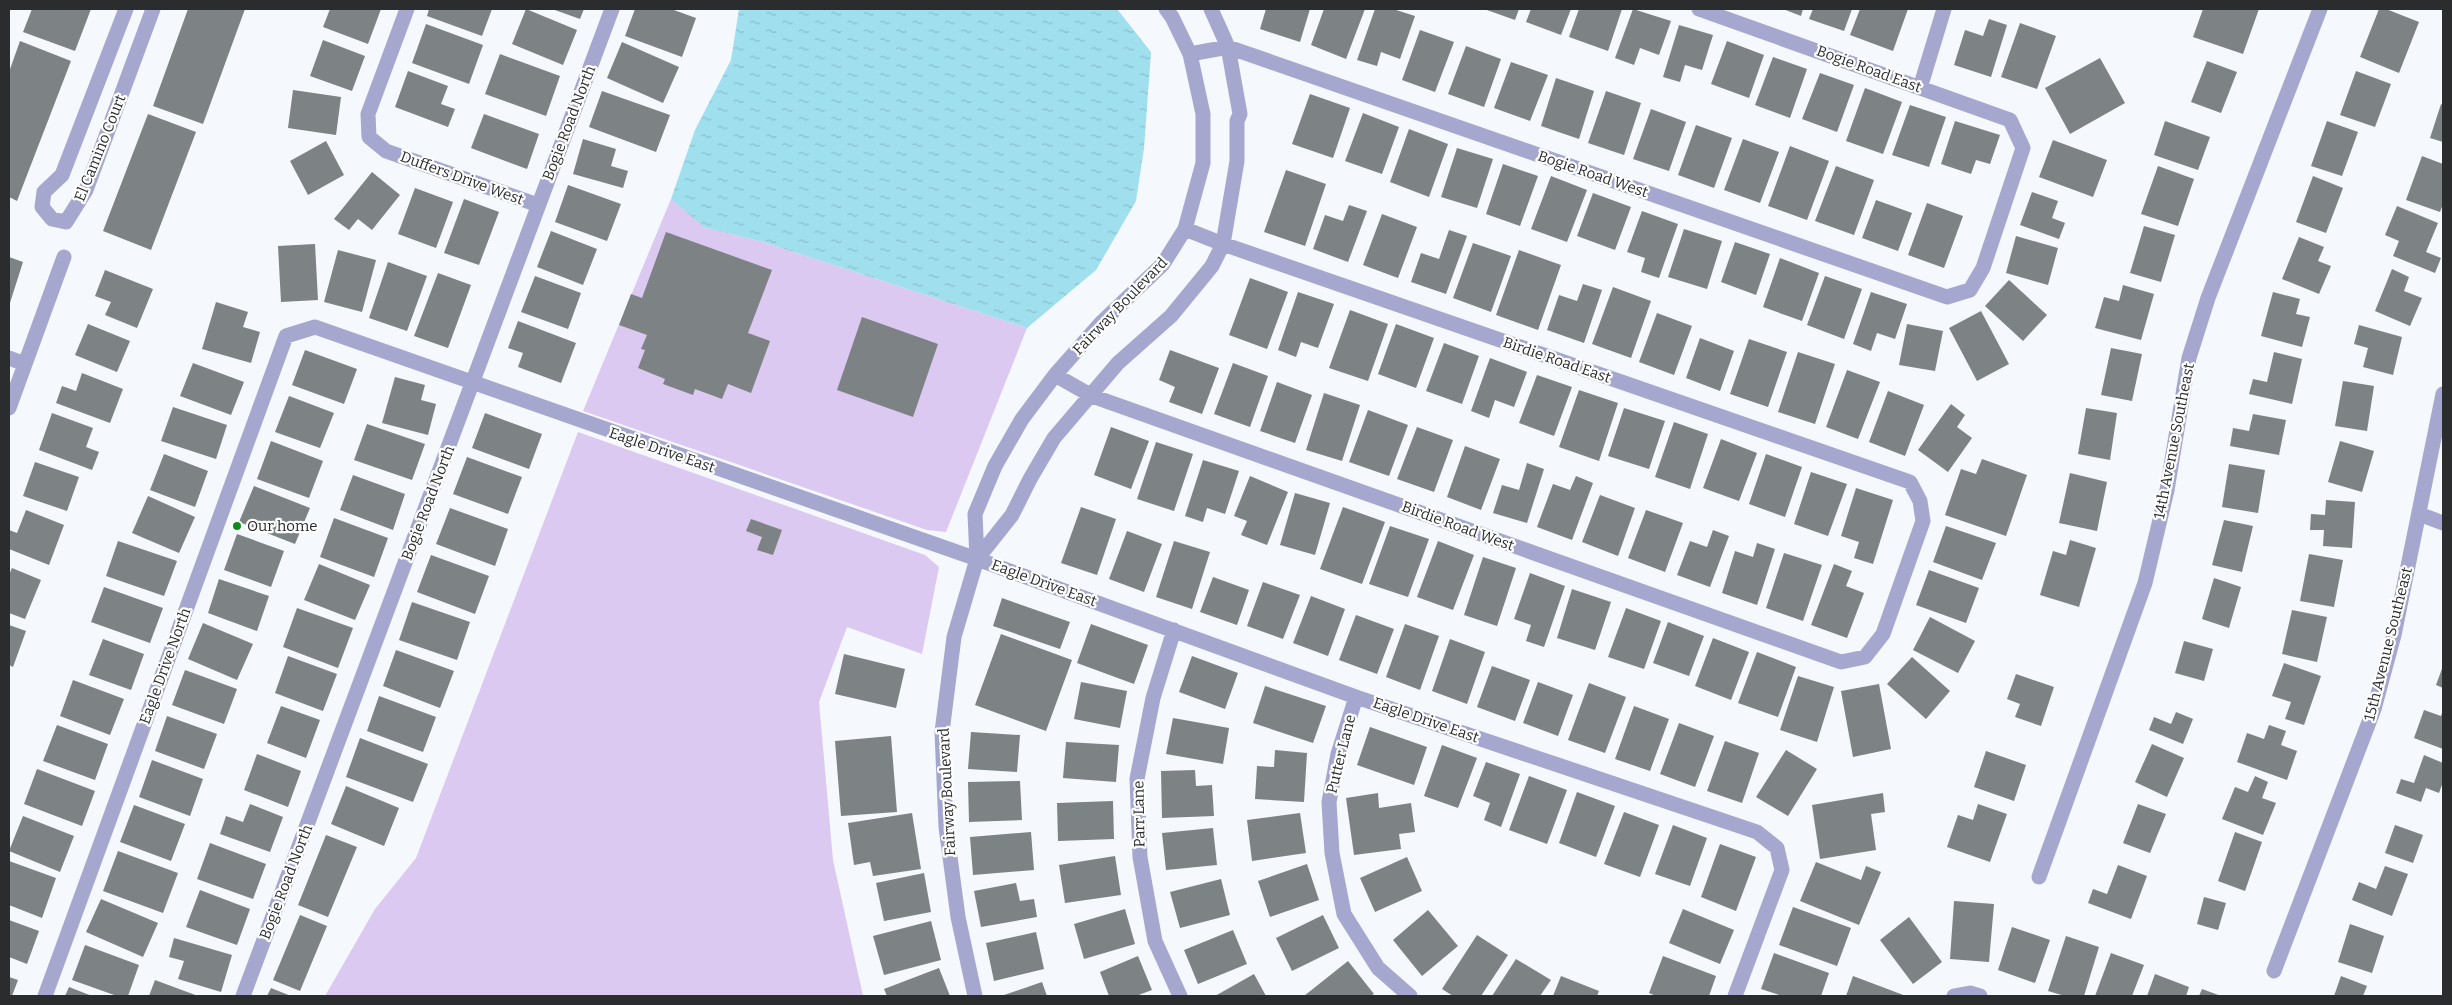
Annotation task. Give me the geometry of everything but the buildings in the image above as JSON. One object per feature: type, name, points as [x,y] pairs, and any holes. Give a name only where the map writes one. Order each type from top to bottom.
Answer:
[{"type":"street","name":"El Camino Court","points":[[126,9],[62,175],[44,192],[42,207],[52,220],[66,222],[86,190],[153,9]]},
{"type":"street","name":"Duffers Drive West","points":[[407,9],[368,114],[369,137],[386,151],[538,205]]},
{"type":"street","name":"Bogie Road North","points":[[243,996],[612,9]]},
{"type":"street","name":"Fairway Boulevard","points":[[975,996],[958,917],[946,827],[942,732],[954,637],[976,559],[975,514],[995,466],[1022,420],[1055,375],[1101,323],[1163,264],[1185,229],[1203,163],[1203,114],[1190,54],[1172,16],[1166,9]]},
{"type":"street","name":"Fairway Boulevard","points":[[976,559],[1012,515],[1054,438],[1092,396],[1118,363],[1171,316],[1212,266],[1223,244],[1237,161],[1237,120],[1240,114],[1228,47],[1211,9]]},
{"type":"street","name":"Bogie Road East","points":[[1699,9],[2010,120],[2023,148]]},
{"type":"street","points":[[1920,88],[1944,9]]},
{"type":"street","name":"14th Avenue Southeast","points":[[2039,877],[2145,583],[2167,490],[2190,358],[2208,298],[2320,9]]},
{"type":"street","name":"Bogie Road West","points":[[1190,54],[1228,47],[1947,297],[1970,290],[1983,268],[2023,148]]},
{"type":"street","name":"Birdie Road East","points":[[1185,229],[1223,244],[1910,482],[1920,501],[1923,522],[1883,634],[1866,657]]},
{"type":"street","points":[[9,408],[64,257]]},
{"type":"street","name":"Eagle Drive East","points":[[286,336],[315,327],[976,559],[1356,696],[1757,832],[1777,848],[1782,870],[1735,996]]},
{"type":"street","name":"Eagle Drive North","points":[[45,996],[286,336]]},
{"type":"street","points":[[9,358],[25,364]]},
{"type":"street","name":"Birdie Road West","points":[[1055,375],[1092,396],[1840,662],[1866,657]]},
{"type":"street","name":"15th Avenue Southeast","points":[[2274,972],[2374,709],[2394,635],[2443,394]]},
{"type":"street","points":[[2419,514],[2443,523]]},
{"type":"street","name":"Parr Lane","points":[[1174,630],[1153,698],[1137,779],[1140,857],[1155,942],[1180,996]]},
{"type":"street","name":"Putter Lane","points":[[1356,696],[1338,754],[1329,802],[1332,853],[1344,914],[1378,968],[1410,996]]},
{"type":"street","points":[[1954,996],[1970,993],[1980,996]]},
{"type":"shaded area","points":[[671,199],[705,227],[763,242],[1027,328],[946,532],[927,530],[583,411]]},
{"type":"shaded area","points":[[578,432],[925,555],[939,567],[922,654],[847,627],[819,702],[833,860],[863,996],[325,996],[375,909],[416,858]]},
{"type":"water","points":[[739,9],[1117,9],[1151,52],[1144,148],[1136,201],[1096,270],[1027,328],[763,242],[704,227],[671,199],[695,130],[731,60]]},
{"type":"place","name":"Our home","points":[[237,526]]}]
